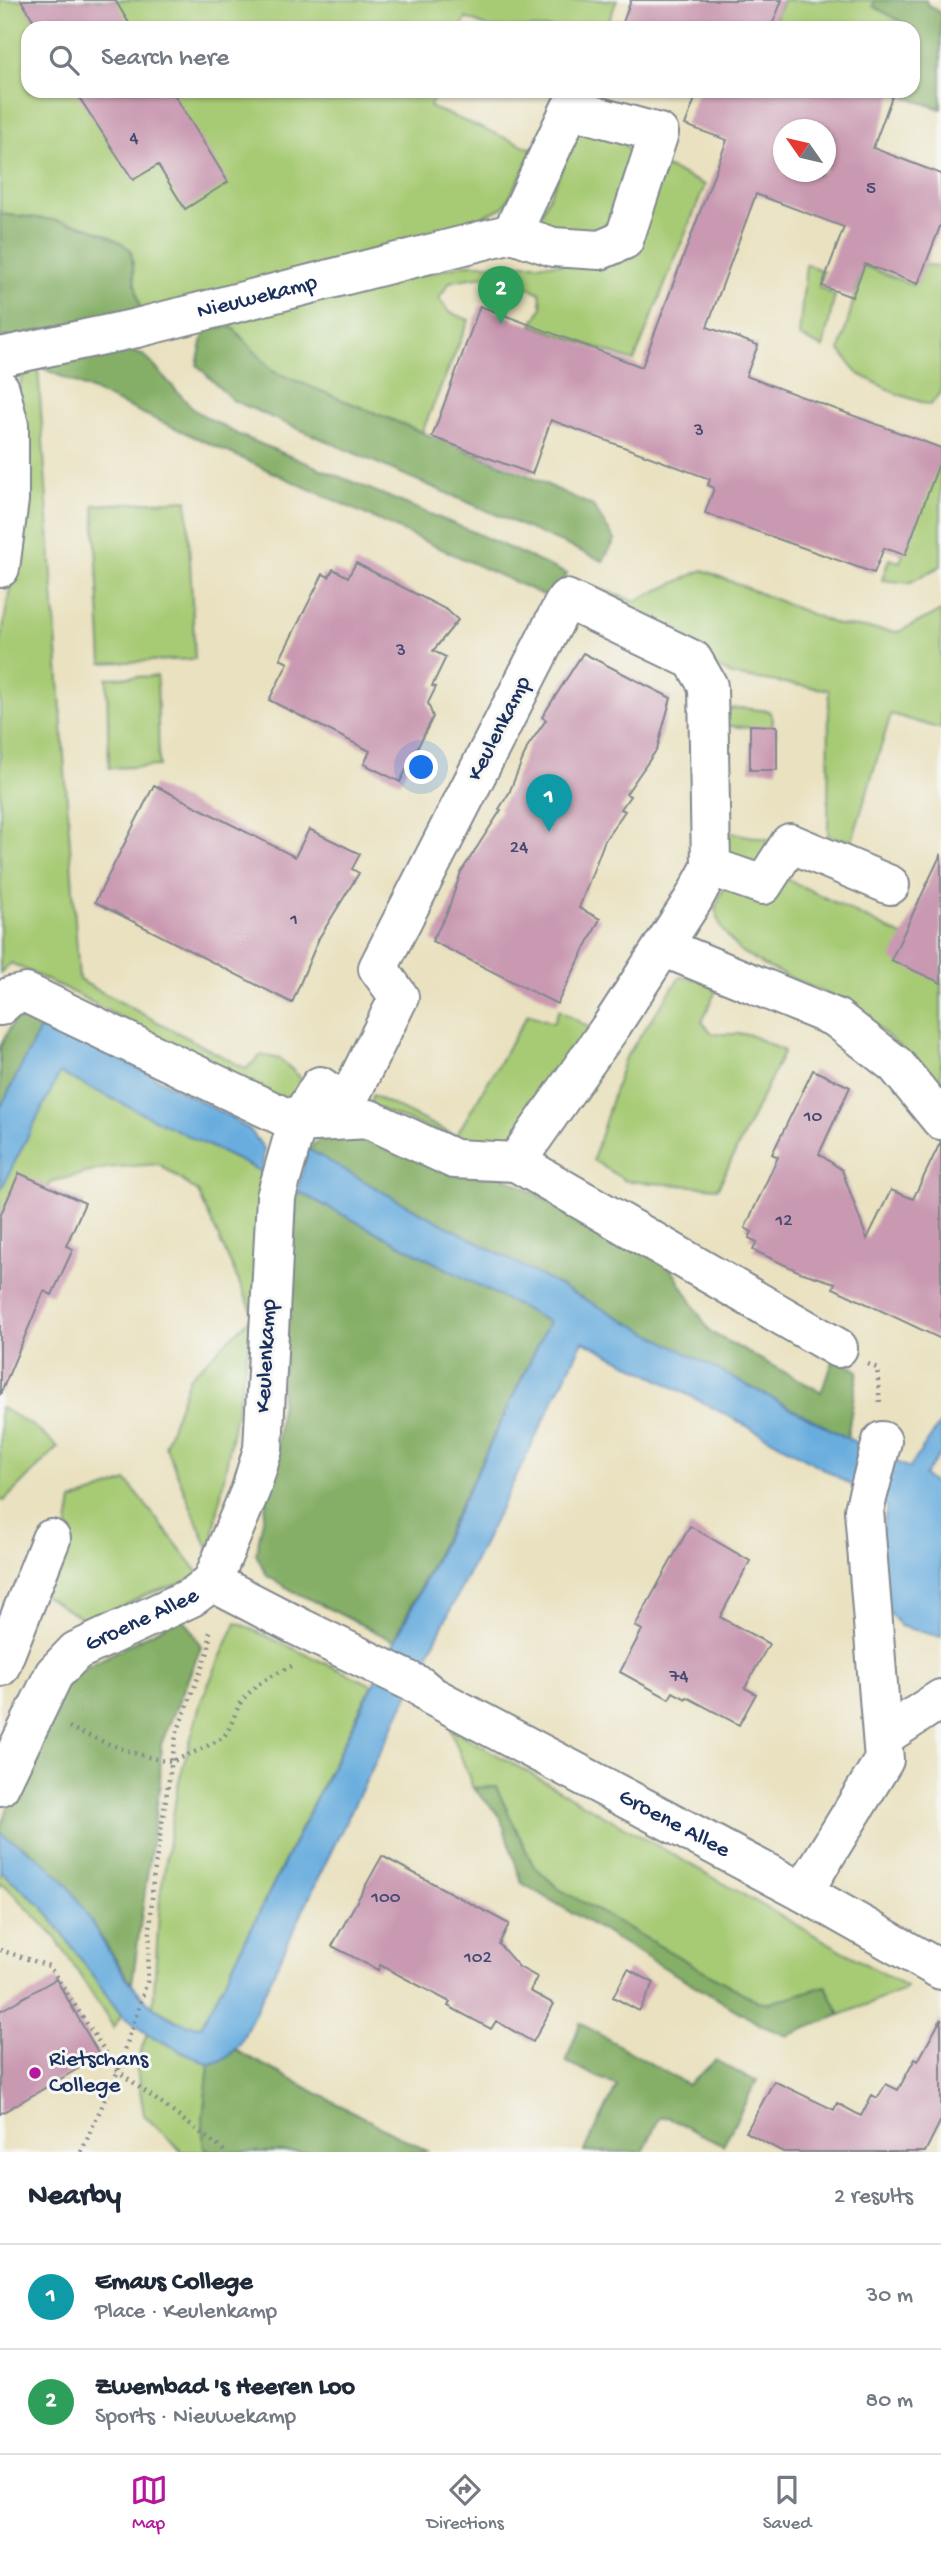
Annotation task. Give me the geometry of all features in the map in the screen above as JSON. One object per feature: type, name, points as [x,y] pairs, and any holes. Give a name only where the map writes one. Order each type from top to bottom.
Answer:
[{"type":"street","name":"Nieuwekamp","points":[[0,357],[137,328],[512,233]]},
{"type":"street","points":[[0,389],[9,425],[9,500],[0,568]]},
{"type":"street","name":"Keulenkamp","points":[[212,1582],[251,1489],[263,1449],[276,1197],[297,1123],[320,1086],[346,1104],[399,997],[378,968],[566,599],[693,660],[708,686],[711,867]]},
{"type":"street","points":[[516,1162],[612,1025],[711,867],[763,885],[790,843],[890,885]]},
{"type":"street","points":[[663,947],[836,1018],[896,1065],[941,1120]]},
{"type":"street","points":[[0,1006],[11,996],[26,993],[297,1123],[369,1119],[454,1159],[516,1162],[838,1348]]},
{"type":"street","points":[[803,1892],[884,1760],[864,1510],[882,1441]]},
{"type":"street","points":[[0,1667],[51,1539]]},
{"type":"street","name":"Groene Allee","points":[[0,1786],[54,1674],[76,1651],[192,1597],[212,1582],[371,1660],[803,1892],[941,1970]]},
{"type":"street","points":[[0,1674],[40,1703]]},
{"type":"street","points":[[883,1737],[941,1699]]},
{"type":"path","points":[[838,1348],[877,1368],[882,1441]]},
{"type":"path","points":[[81,2152],[118,2071],[147,1982],[153,1880],[176,1735],[209,1648],[212,1582]]},
{"type":"path","points":[[40,1703],[85,1735],[172,1761],[222,1738],[241,1703],[251,1691],[270,1677],[334,1644]]},
{"type":"path","points":[[0,1950],[49,1966],[118,2071],[226,2152]]},
{"type":"green space","points":[[0,0],[617,0],[609,21],[474,21],[466,18],[465,21],[21,21],[21,98],[433,98],[430,107],[535,150],[504,207],[449,231],[141,311],[131,250],[101,232],[85,227],[0,214]]},
{"type":"green space","points":[[783,0],[875,0],[873,6],[903,21],[775,21]]},
{"type":"green space","points":[[875,0],[926,0],[927,4],[941,13],[941,109],[909,98],[920,98],[920,21],[900,21],[873,6]]},
{"type":"green space","points":[[579,131],[622,141],[630,152],[607,226],[594,237],[535,227]]},
{"type":"green space","points":[[666,167],[705,185],[634,361],[532,325],[542,307],[540,293],[527,287],[506,279],[486,276],[450,282],[439,298],[449,312],[469,320],[422,432],[274,372],[232,328],[205,329],[466,264],[601,264]]},
{"type":"green space","points":[[0,214],[85,227],[101,232],[131,250],[141,311],[0,339]]},
{"type":"green space","points":[[806,264],[823,271],[819,287],[835,295],[823,348],[799,336]]},
{"type":"green space","points":[[922,264],[941,267],[941,393],[930,405],[895,393],[857,373],[840,350],[863,265],[912,285]]},
{"type":"green space","points":[[232,327],[274,372],[522,473],[593,506],[615,540],[603,561],[232,400],[197,365],[205,329]]},
{"type":"green space","points":[[119,347],[145,356],[194,410],[239,435],[471,531],[567,574],[552,599],[38,366]]},
{"type":"green space","points":[[38,366],[79,980],[246,1069],[261,1055],[280,1059],[300,1077],[299,1092],[282,1103],[80,996],[11,963],[0,973],[0,647],[28,480],[26,428],[18,389],[26,370]]},
{"type":"green space","points":[[941,448],[941,566],[909,583],[882,580],[889,559],[900,562]]},
{"type":"green space","points":[[187,500],[195,659],[102,663],[94,505]]},
{"type":"green space","points":[[703,570],[838,625],[898,632],[941,611],[941,729],[891,714],[852,841],[828,836],[829,690],[732,675],[584,596],[590,586],[635,601]]},
{"type":"green space","points":[[157,676],[159,766],[109,768],[107,678]]},
{"type":"green space","points":[[728,709],[769,711],[773,719],[772,730],[721,725],[723,715]]},
{"type":"green space","points":[[721,831],[772,840],[765,866],[735,859],[722,845]]},
{"type":"green space","points":[[785,878],[941,955],[941,1093],[922,1067],[855,1007],[765,966],[739,950],[721,928],[715,909],[725,885]]},
{"type":"green space","points":[[680,977],[698,979],[717,988],[702,1022],[713,1034],[748,1034],[784,1051],[718,1188],[626,1181],[593,1160],[624,1060]]},
{"type":"green space","points":[[21,1006],[45,1019],[0,1109],[0,1047]]},
{"type":"green space","points":[[559,1010],[590,1028],[511,1148],[483,1149],[371,1106],[372,1095],[456,1136],[528,1014],[553,1023]]},
{"type":"green space","points":[[59,1072],[262,1172],[254,1315],[198,1192],[159,1164],[106,1168],[54,1181],[0,1226],[0,1191]]},
{"type":"green space","points":[[329,1132],[372,1132],[495,1172],[669,1265],[710,1332],[821,1392],[835,1357],[858,1371],[847,1438],[401,1202],[308,1149]]},
{"type":"green space","points":[[297,1191],[549,1322],[394,1641],[267,1576],[256,1554],[277,1450]]},
{"type":"green space","points":[[254,1315],[210,1553],[165,1445],[189,1378]]},
{"type":"green space","points":[[0,1407],[33,1426],[58,1447],[4,1501],[0,1499]]},
{"type":"green space","points":[[127,1481],[202,1577],[145,1595],[91,1623],[43,1595],[64,1549],[72,1501]]},
{"type":"green space","points":[[180,1618],[188,1624],[201,1647],[161,1744],[160,1783],[132,1984],[67,1885],[28,1849],[0,1833],[0,1830],[13,1793],[68,1677]]},
{"type":"green space","points":[[236,1622],[372,1685],[201,2026],[185,2025],[153,2007],[160,1897],[178,1785],[201,1701]]},
{"type":"green space","points":[[450,1728],[906,1987],[902,1991],[840,2015],[826,1986],[770,2003],[757,2001],[559,1889],[533,1865],[496,1787],[473,1788]]},
{"type":"green space","points":[[496,1787],[533,1865],[559,1889],[757,2001],[770,2003],[826,1986],[840,2015],[787,2036],[763,2026],[522,1883],[500,1816],[473,1788]]},
{"type":"green space","points":[[0,1870],[44,1908],[121,2015],[114,2028],[55,1937],[4,1884],[0,1886]]},
{"type":"green space","points":[[580,2023],[688,2085],[716,2060],[746,2077],[757,2080],[723,2146],[668,2117],[659,2118],[643,2152],[584,2152],[617,2086],[566,2062]]},
{"type":"green space","points":[[147,2034],[209,2065],[203,2146],[210,2152],[182,2152],[144,2115],[136,2064]]},
{"type":"green space","points":[[235,2050],[429,2152],[210,2152],[203,2146],[209,2065],[225,2059]]},
{"type":"water","points":[[45,1019],[232,1118],[251,1131],[264,1149],[262,1172],[60,1073],[0,1191],[0,1109]]},
{"type":"water","points":[[308,1149],[401,1202],[847,1438],[909,1468],[941,1422],[941,1453],[924,1476],[941,1488],[941,1637],[900,1626],[883,1603],[878,1546],[887,1507],[775,1441],[583,1341],[325,1864],[239,2046],[225,2059],[209,2065],[147,2034],[121,2015],[44,1908],[0,1870],[0,1833],[37,1856],[68,1886],[139,1993],[158,2010],[178,2022],[201,2026],[421,1589],[549,1322],[297,1191]]},
{"type":"building","points":[[21,0],[115,0],[128,21],[34,21]]},
{"type":"building","points":[[631,0],[782,0],[774,21],[624,21]]},
{"type":"building","points":[[80,98],[176,98],[228,182],[185,209],[158,165],[133,180]]},
{"type":"building","points":[[695,98],[891,98],[873,148],[941,174],[941,224],[918,284],[865,264],[852,297],[822,286],[844,227],[756,194],[707,327],[758,345],[746,376],[941,448],[941,458],[905,555],[884,548],[874,573],[705,513],[714,488],[708,485],[710,479],[551,420],[532,474],[432,437],[480,306],[642,367],[727,140],[685,125]]},
{"type":"building","points":[[356,563],[447,610],[458,620],[433,651],[446,657],[432,686],[436,687],[428,703],[433,717],[400,782],[364,764],[370,751],[269,700],[288,663],[280,659],[323,574],[329,577],[333,569],[348,577]]},
{"type":"building","points":[[583,653],[671,698],[657,749],[626,794],[630,796],[621,809],[625,811],[605,840],[579,908],[600,919],[557,1004],[432,941],[447,913],[461,872],[501,810],[499,809],[509,793],[528,746],[546,720],[542,717]]},
{"type":"building","points":[[750,725],[777,726],[777,770],[750,770]]},
{"type":"building","points":[[154,785],[295,857],[309,829],[360,854],[352,869],[359,873],[319,938],[292,1003],[95,902]]},
{"type":"building","points":[[941,854],[941,983],[891,960]]},
{"type":"building","points":[[813,1070],[850,1087],[819,1154],[842,1170],[867,1239],[891,1190],[913,1199],[941,1141],[941,1339],[833,1288],[835,1283],[800,1272],[753,1250],[757,1242],[749,1238],[752,1232],[745,1228],[778,1157],[772,1154]]},
{"type":"building","points":[[19,1173],[85,1203],[66,1246],[73,1249],[52,1295],[44,1291],[0,1395],[0,1216]]},
{"type":"building","points":[[690,1526],[750,1561],[720,1617],[769,1644],[745,1688],[756,1694],[739,1725],[687,1697],[686,1699],[673,1692],[669,1699],[620,1672],[642,1630],[635,1626]]},
{"type":"building","points":[[382,1856],[509,1924],[499,1944],[519,1967],[537,1977],[530,1991],[554,2004],[533,2042],[496,2021],[491,2029],[448,2006],[450,2002],[380,1965],[378,1970],[332,1946]]},
{"type":"building","points":[[628,1969],[654,1983],[639,2011],[613,1997]]},
{"type":"building","name":"Rietschans College","points":[[56,1979],[100,2056],[0,2114],[0,2011]]},
{"type":"building","points":[[941,2019],[941,2120],[925,2152],[783,2152],[746,2132],[774,2081],[834,2110],[837,2103],[861,2116],[872,2095],[877,2098],[886,2084],[898,2090]]},
{"type":"place","name":"Zwembad 's Heeren Loo","points":[[501,324]]},
{"type":"place","name":"Emaus College","points":[[549,832]]},
{"type":"place","name":"Rietschans College","points":[[35,2073]]}]
